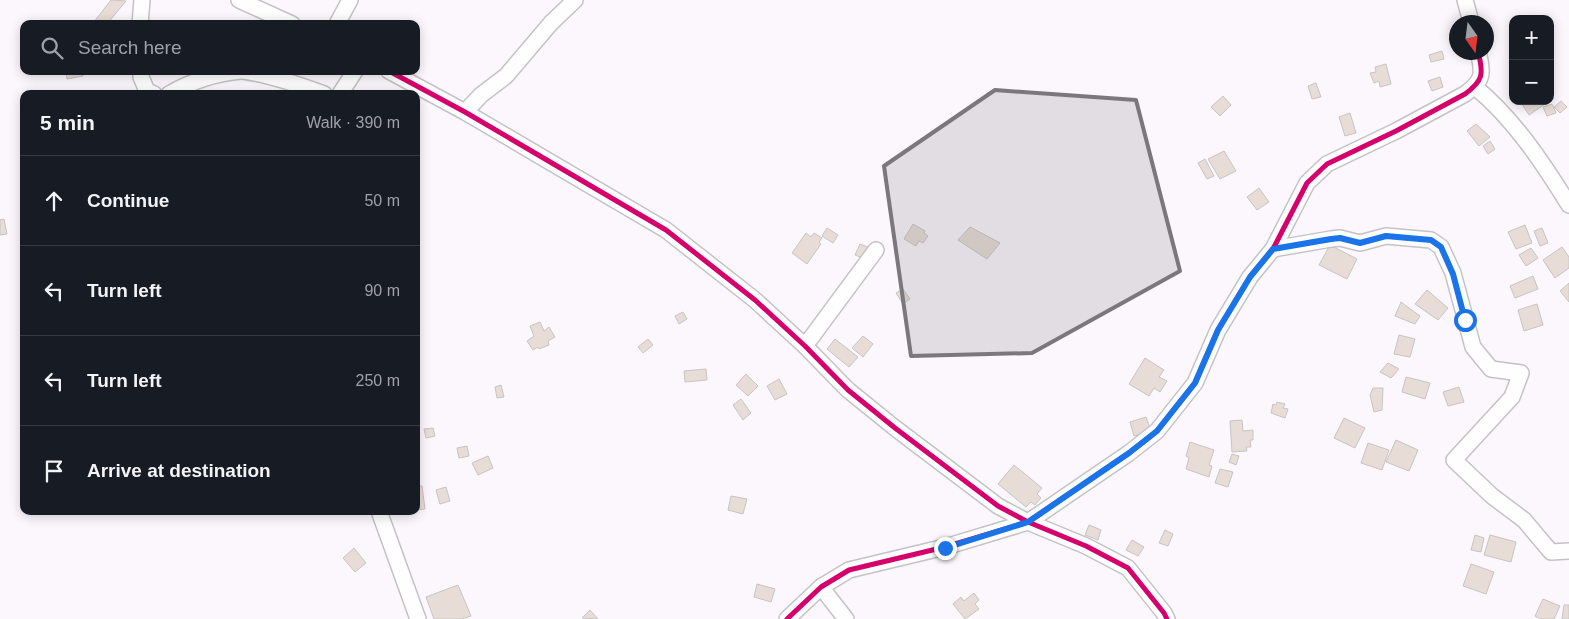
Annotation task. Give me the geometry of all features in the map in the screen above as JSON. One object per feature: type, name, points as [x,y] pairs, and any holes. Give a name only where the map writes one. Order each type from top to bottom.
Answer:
[{"type":"street","points":[[140,20],[142,0]]},
{"type":"street","points":[[239,0],[283,20]]},
{"type":"street","points":[[339,20],[350,0]]},
{"type":"street","points":[[465,112],[481,95],[506,76],[551,23],[575,0]]},
{"type":"street","points":[[1465,0],[1468,15]]},
{"type":"street","points":[[787,619],[822,587],[849,570],[945,548],[1028,522],[1129,453],[1157,431],[1195,383],[1218,330],[1250,277],[1273,249],[1307,183],[1327,164],[1396,132],[1475,87],[1481,78],[1480,60]]},
{"type":"street","points":[[141,75],[147,90]]},
{"type":"street","points":[[176,90],[214,75]]},
{"type":"street","points":[[265,75],[313,90]]},
{"type":"street","points":[[343,90],[352,75]]},
{"type":"street","points":[[396,75],[465,112],[666,230],[755,300],[805,346],[848,390],[998,506],[1028,522],[1086,546],[1128,568],[1164,613],[1166,619]]},
{"type":"street","points":[[1475,87],[1494,102],[1544,165],[1569,205]]},
{"type":"street","points":[[1273,249],[1340,238],[1360,243],[1386,236],[1431,240],[1441,247],[1453,274],[1473,347],[1491,369],[1521,374],[1512,397],[1454,460],[1492,496],[1524,520],[1551,552],[1569,551]]},
{"type":"street","points":[[805,346],[876,250]]},
{"type":"street","points":[[380,515],[418,619]]},
{"type":"street","points":[[822,587],[846,619]]},
{"type":"highlighted area","points":[[995,90],[1136,100],[1180,271],[1032,353],[911,356],[884,166]]},
{"type":"building","points":[[111,0],[126,1],[110,20],[95,20]]},
{"type":"building","points":[[1442,51],[1444,59],[1431,62],[1429,55]]},
{"type":"building","points":[[1386,64],[1391,84],[1380,87],[1379,81],[1374,83],[1370,73],[1376,72],[1375,67]]},
{"type":"building","points":[[66,75],[83,75],[83,76],[67,79]]},
{"type":"building","points":[[1440,77],[1443,87],[1432,91],[1428,81]]},
{"type":"building","points":[[1316,83],[1321,97],[1312,99],[1308,86]]},
{"type":"building","points":[[1223,96],[1231,105],[1220,116],[1211,107]]},
{"type":"building","points":[[1561,101],[1567,107],[1560,113],[1554,107]]},
{"type":"building","points":[[1523,105],[1544,105],[1529,115]]},
{"type":"building","points":[[1552,105],[1556,113],[1547,116],[1543,107]]},
{"type":"building","points":[[1350,113],[1356,133],[1345,136],[1339,117]]},
{"type":"building","points":[[1476,124],[1490,137],[1479,146],[1467,131]]},
{"type":"building","points":[[1490,141],[1495,149],[1488,154],[1483,146]]},
{"type":"building","points":[[1224,151],[1236,171],[1220,179],[1208,159]]},
{"type":"building","points":[[1205,159],[1214,176],[1207,179],[1198,163]]},
{"type":"building","points":[[1259,188],[1269,202],[1257,210],[1247,197]]},
{"type":"building","points":[[4,219],[7,234],[0,235],[0,220]]},
{"type":"building","points":[[913,224],[925,231],[924,233],[928,236],[923,243],[919,241],[916,246],[904,239]]},
{"type":"building","points":[[1525,225],[1532,243],[1516,249],[1508,232]]},
{"type":"building","points":[[970,227],[1000,243],[987,259],[958,240]]},
{"type":"building","points":[[827,228],[838,235],[833,243],[822,236]]},
{"type":"building","points":[[1542,228],[1548,243],[1540,246],[1534,231]]},
{"type":"building","points":[[806,233],[811,237],[814,233],[822,238],[819,242],[821,244],[807,264],[792,253]]},
{"type":"building","points":[[860,244],[870,248],[865,259],[855,255]]},
{"type":"building","points":[[1330,245],[1357,259],[1347,279],[1319,265]]},
{"type":"building","points":[[1562,247],[1569,257],[1569,268],[1555,278],[1543,260]]},
{"type":"building","points":[[1531,248],[1538,258],[1526,266],[1519,255]]},
{"type":"building","points":[[1533,276],[1538,289],[1515,298],[1510,286]]},
{"type":"building","points":[[1569,283],[1569,302],[1560,291]]},
{"type":"building","points":[[903,289],[910,299],[903,304],[896,293]]},
{"type":"building","points":[[1427,290],[1448,308],[1438,320],[1415,304]]},
{"type":"building","points":[[1401,302],[1420,316],[1415,324],[1395,316]]},
{"type":"building","points":[[1537,304],[1543,325],[1524,331],[1518,310]]},
{"type":"building","points":[[683,312],[687,319],[679,324],[675,316]]},
{"type":"building","points":[[540,322],[544,331],[549,327],[555,337],[548,341],[549,345],[533,350],[527,341],[534,336],[530,326]]},
{"type":"building","points":[[1399,335],[1415,339],[1410,357],[1394,354]]},
{"type":"building","points":[[863,336],[873,344],[863,357],[852,348]]},
{"type":"building","points":[[648,339],[653,345],[643,353],[638,347]]},
{"type":"building","points":[[835,339],[858,357],[849,367],[827,349]]},
{"type":"building","points":[[1145,358],[1164,370],[1159,377],[1167,381],[1160,392],[1154,388],[1149,396],[1129,384]]},
{"type":"building","points":[[1388,363],[1399,369],[1391,378],[1380,372]]},
{"type":"building","points":[[706,369],[707,380],[685,382],[684,371]]},
{"type":"building","points":[[746,374],[758,386],[748,396],[736,385]]},
{"type":"building","points":[[1406,377],[1430,383],[1425,399],[1402,392]]},
{"type":"building","points":[[779,379],[787,394],[775,400],[767,386]]},
{"type":"building","points":[[501,385],[504,397],[497,398],[495,387]]},
{"type":"building","points":[[1459,387],[1464,402],[1448,406],[1443,392]]},
{"type":"building","points":[[1373,388],[1383,388],[1382,410],[1374,412],[1370,395]]},
{"type":"building","points":[[741,399],[751,413],[743,420],[733,405]]},
{"type":"building","points":[[1277,402],[1285,404],[1283,408],[1288,409],[1285,418],[1271,413],[1273,404],[1276,405]]},
{"type":"building","points":[[1146,417],[1151,431],[1134,436],[1130,422]]},
{"type":"building","points":[[1344,418],[1365,428],[1355,448],[1334,438]]},
{"type":"building","points":[[1242,420],[1243,431],[1253,430],[1253,440],[1250,440],[1251,447],[1246,447],[1247,451],[1232,452],[1230,421]]},
{"type":"building","points":[[433,428],[435,436],[426,438],[424,429]]},
{"type":"building","points":[[1396,440],[1418,450],[1409,471],[1386,462]]},
{"type":"building","points":[[1190,442],[1214,450],[1209,465],[1212,466],[1209,477],[1186,469],[1189,458],[1186,456]]},
{"type":"building","points":[[1368,443],[1389,450],[1382,470],[1361,463]]},
{"type":"building","points":[[467,446],[469,456],[459,458],[457,448]]},
{"type":"building","points":[[1232,454],[1239,456],[1236,465],[1229,462]]},
{"type":"building","points":[[488,456],[493,468],[478,475],[472,463]]},
{"type":"building","points":[[1014,465],[1042,488],[1037,494],[1041,498],[1035,505],[1031,502],[1026,507],[998,484]]},
{"type":"building","points":[[1220,469],[1233,472],[1228,487],[1215,483]]},
{"type":"building","points":[[420,486],[422,486],[425,509],[420,510]]},
{"type":"building","points":[[446,487],[450,501],[440,504],[436,490]]},
{"type":"building","points":[[731,496],[747,499],[743,514],[728,510]]},
{"type":"building","points":[[1089,525],[1101,530],[1098,540],[1085,535]]},
{"type":"building","points":[[1165,530],[1173,534],[1168,546],[1159,543]]},
{"type":"building","points":[[1475,535],[1484,538],[1481,552],[1471,550]]},
{"type":"building","points":[[1490,535],[1516,542],[1511,562],[1484,555]]},
{"type":"building","points":[[1132,540],[1144,547],[1138,556],[1126,550]]},
{"type":"building","points":[[354,548],[366,563],[355,572],[343,558]]},
{"type":"building","points":[[1471,564],[1494,572],[1486,594],[1463,586]]},
{"type":"building","points":[[757,584],[775,589],[771,602],[754,597]]},
{"type":"building","points":[[458,585],[471,616],[462,619],[434,619],[426,597]]},
{"type":"building","points":[[974,593],[979,600],[975,604],[979,609],[965,619],[953,604],[961,597],[964,601]]},
{"type":"building","points":[[1543,599],[1560,606],[1554,619],[1540,619],[1535,616]]},
{"type":"building","points":[[1564,605],[1569,605],[1569,619],[1562,619]]},
{"type":"building","points":[[590,610],[598,619],[582,618]]},
{"type":"cycle path","points":[[787,619],[821,587],[849,570],[945,547],[1028,522],[1129,453],[1157,431],[1195,383],[1218,330],[1250,277],[1273,249],[1307,183],[1327,164],[1396,131],[1465,94],[1479,81],[1481,72],[1480,60]]},
{"type":"cycle path","points":[[396,75],[465,112],[666,230],[755,300],[805,346],[848,390],[998,506],[1028,522],[1086,546],[1128,568],[1167,619]]},
{"type":"route","points":[[945,548],[1028,522],[1129,453],[1157,431],[1195,383],[1218,330],[1250,277],[1273,249],[1340,238],[1360,243],[1386,236],[1431,240],[1441,247],[1453,274],[1465,320]]}]
